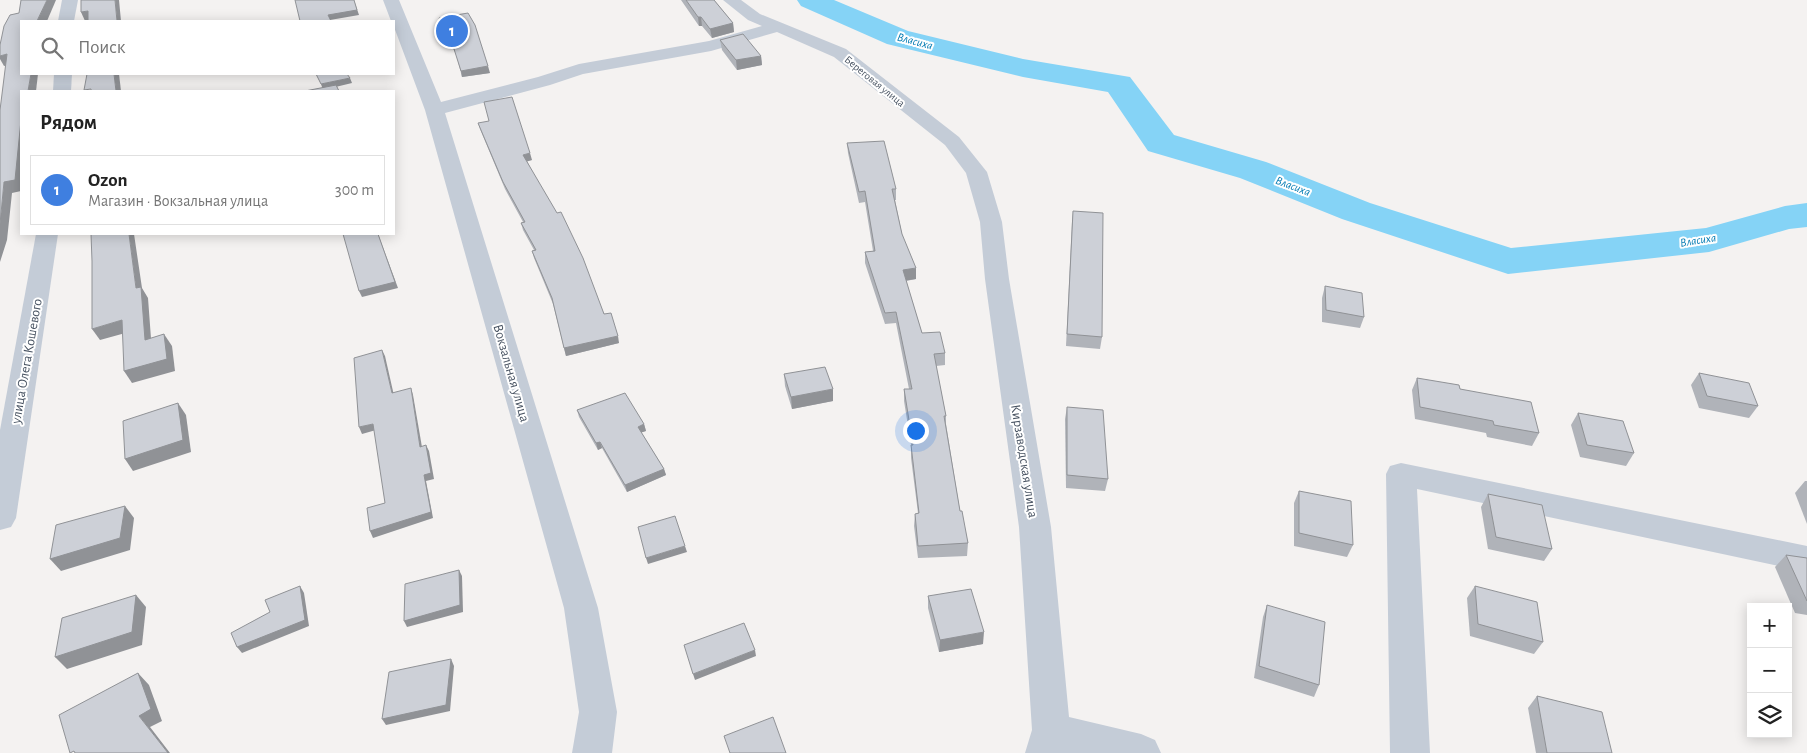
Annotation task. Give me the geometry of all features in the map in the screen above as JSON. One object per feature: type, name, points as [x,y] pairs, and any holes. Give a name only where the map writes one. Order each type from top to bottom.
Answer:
[{"type":"street","points":[[66,20],[70,0]]},
{"type":"street","name":"Вокзальная улица","points":[[391,0],[435,110],[581,608],[598,712],[592,753]]},
{"type":"street","name":"Береговая улица","points":[[731,0],[754,17],[840,53],[952,140],[976,172]]},
{"type":"street","points":[[435,110],[544,82],[579,69],[711,46],[778,27]]},
{"type":"street","points":[[62,90],[63,75]]},
{"type":"street","name":"Кирзаводская улица","points":[[976,172],[991,222],[999,289],[1035,527],[1048,742]]},
{"type":"street","name":"улица Олега Кошевого","points":[[0,518],[48,235]]},
{"type":"street","points":[[1410,753],[1401,474],[1807,559]]},
{"type":"street","points":[[1048,742],[1140,753]]},
{"type":"building","points":[[21,0],[47,0],[37,20],[20,20],[20,75],[31,75],[28,90],[20,90],[20,130],[15,180],[4,182],[0,224],[0,110],[7,54],[0,56],[0,45],[4,26],[10,15],[19,13]]},
{"type":"building","points":[[81,0],[115,0],[117,20],[88,20],[88,11],[81,12]]},
{"type":"building","points":[[295,0],[354,0],[357,10],[328,15],[330,20],[300,20]]},
{"type":"building","points":[[686,0],[714,0],[733,23],[710,29],[701,17],[698,17]]},
{"type":"building","points":[[468,13],[475,25],[488,66],[461,71],[454,49],[439,18]]},
{"type":"building","points":[[743,34],[761,56],[736,60],[720,40]]},
{"type":"building","points":[[87,75],[114,75],[116,90],[84,90]]},
{"type":"building","points":[[316,75],[348,75],[350,78],[321,84]]},
{"type":"building","points":[[336,85],[338,90],[310,90]]},
{"type":"building","points":[[512,97],[530,153],[523,155],[557,213],[561,212],[583,258],[604,314],[611,313],[618,336],[564,348],[552,298],[532,251],[536,250],[521,223],[525,222],[503,182],[478,123],[489,121],[484,102]]},
{"type":"building","points":[[884,141],[896,189],[892,189],[902,234],[916,268],[903,270],[922,333],[940,332],[945,353],[934,354],[946,416],[944,416],[960,511],[962,511],[968,543],[918,546],[915,514],[919,513],[911,445],[913,445],[904,389],[912,389],[896,312],[885,313],[865,252],[875,251],[865,191],[859,192],[847,143]]},
{"type":"building","points":[[1073,211],[1103,213],[1102,337],[1067,334]]},
{"type":"building","points":[[91,235],[129,235],[136,288],[141,287],[145,340],[164,334],[167,359],[124,371],[122,320],[92,329]]},
{"type":"building","points":[[343,235],[378,235],[395,282],[359,291]]},
{"type":"building","points":[[1325,286],[1362,293],[1364,317],[1326,310]]},
{"type":"building","points":[[382,350],[392,393],[411,388],[420,447],[426,445],[431,473],[424,475],[431,512],[370,531],[367,508],[385,503],[373,424],[359,427],[354,358]]},
{"type":"building","points":[[825,367],[833,389],[791,397],[784,374]]},
{"type":"building","points":[[1699,373],[1749,383],[1758,406],[1707,396]]},
{"type":"building","points":[[1417,378],[1459,385],[1460,389],[1531,402],[1539,433],[1494,425],[1493,421],[1420,407]]},
{"type":"building","points":[[625,393],[644,424],[638,427],[664,469],[625,485],[600,442],[596,443],[577,410]]},
{"type":"building","points":[[178,403],[183,440],[125,459],[123,421]]},
{"type":"building","points":[[1067,407],[1103,410],[1108,479],[1067,475]]},
{"type":"building","points":[[1578,413],[1623,421],[1634,453],[1587,445]]},
{"type":"building","points":[[1299,491],[1351,501],[1353,545],[1299,533]]},
{"type":"building","points":[[1488,494],[1542,505],[1552,549],[1496,537]]},
{"type":"building","points":[[125,506],[120,538],[50,559],[56,525]]},
{"type":"building","points":[[675,516],[685,546],[646,558],[638,527]]},
{"type":"building","points":[[1786,555],[1807,558],[1807,601]]},
{"type":"building","points":[[459,570],[460,605],[404,621],[405,584]]},
{"type":"building","points":[[300,586],[305,620],[237,647],[231,633],[270,612],[265,600]]},
{"type":"building","points":[[1475,586],[1537,602],[1543,642],[1478,624]]},
{"type":"building","points":[[971,589],[984,632],[940,640],[928,596]]},
{"type":"building","points":[[136,595],[132,632],[55,657],[62,618]]},
{"type":"building","points":[[1267,605],[1325,622],[1319,685],[1259,666]]},
{"type":"building","points":[[744,623],[755,650],[693,674],[684,645]]},
{"type":"building","points":[[451,659],[446,705],[382,719],[389,672]]},
{"type":"building","points":[[138,673],[151,709],[139,716],[168,753],[75,753],[74,751],[70,753],[59,715]]},
{"type":"building","points":[[1537,696],[1602,712],[1612,753],[1547,753]]},
{"type":"building","points":[[773,717],[786,753],[730,753],[724,736]]},
{"type":"waterway","name":"Власиха","points":[[811,0],[898,38],[1023,68],[1119,84],[1161,143],[1253,170],[1356,211],[1508,261],[1709,240],[1785,218],[1807,215]]},
{"type":"place","name":"Ozon","points":[[452,31]]}]
